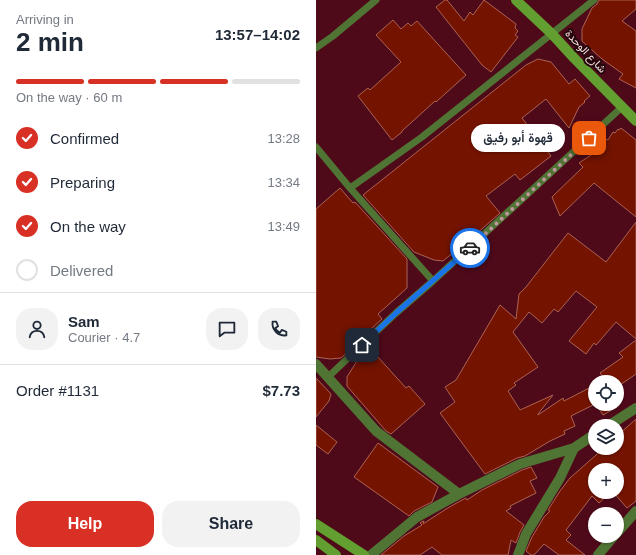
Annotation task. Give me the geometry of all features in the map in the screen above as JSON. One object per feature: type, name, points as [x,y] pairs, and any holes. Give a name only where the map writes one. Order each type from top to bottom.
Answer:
[{"type":"main road","name":"شارع الوحدة","points":[[516,0],[552,34],[636,121]]},
{"type":"main road","points":[[316,524],[364,555]]},
{"type":"main road","points":[[316,540],[336,555]]},
{"type":"street","points":[[316,364],[376,431],[459,494]]},
{"type":"street","points":[[619,419],[636,408]]},
{"type":"street","points":[[371,555],[417,517],[459,494],[520,464],[574,448],[588,439]]},
{"type":"street","points":[[518,555],[526,534],[560,478],[574,448]]},
{"type":"street","points":[[624,525],[636,511]]},
{"type":"street","points":[[598,555],[608,543]]},
{"type":"lane","points":[[316,48],[333,36],[376,0]]},
{"type":"lane","points":[[350,188],[422,137],[594,0]]},
{"type":"lane","points":[[328,377],[622,107]]},
{"type":"lane","points":[[316,147],[350,188],[433,281]]},
{"type":"building","points":[[447,0],[464,21],[470,12],[473,15],[484,0],[516,24],[515,28],[518,31],[515,35],[518,37],[491,72],[482,65],[436,7]]},
{"type":"building","points":[[599,0],[636,0],[636,9],[622,21],[636,31],[636,88],[619,79],[623,74],[602,59],[582,41],[582,29],[592,8]]},
{"type":"building","points":[[393,20],[401,29],[408,23],[411,26],[417,21],[466,75],[392,140],[358,96],[368,88],[370,90],[401,62],[376,35]]},
{"type":"building","points":[[538,59],[551,62],[569,84],[575,79],[590,96],[579,107],[569,128],[546,99],[522,118],[551,156],[520,180],[515,174],[486,196],[500,213],[443,261],[434,260],[414,252],[363,195],[526,65]]},
{"type":"building","points":[[621,128],[636,140],[636,217],[594,183],[560,216],[552,197],[583,167],[579,163],[594,153],[606,139],[608,140],[613,132],[615,133]]},
{"type":"building","points":[[340,188],[353,203],[355,202],[407,259],[407,288],[378,314],[382,319],[361,338],[362,339],[341,358],[330,359],[316,357],[316,209]]},
{"type":"building","points":[[636,222],[636,339],[616,322],[596,345],[594,343],[586,354],[569,341],[597,307],[576,291],[558,312],[554,309],[542,323],[529,312],[513,332],[538,367],[514,383],[516,385],[508,391],[520,410],[553,395],[538,415],[563,398],[564,401],[588,389],[588,408],[571,416],[575,426],[564,431],[565,434],[525,456],[517,458],[485,474],[440,413],[455,402],[445,387],[456,380],[500,305],[516,319],[519,294],[568,233],[606,262]]},
{"type":"building","points":[[636,340],[636,374],[624,382],[624,375],[601,375],[600,373],[623,357],[619,353]]},
{"type":"building","points":[[368,346],[406,388],[409,386],[425,404],[391,434],[386,431],[347,386],[347,377],[360,356],[357,356]]},
{"type":"building","points":[[316,378],[331,394],[329,401],[316,417]]},
{"type":"building","points":[[600,411],[610,411],[603,415]]},
{"type":"building","points":[[636,419],[636,501],[627,508],[619,499],[624,499],[624,463],[588,463],[588,499],[590,499],[566,530],[571,535],[566,540],[585,555],[559,555],[544,544],[534,555],[531,555],[526,551],[532,537],[544,517],[550,511],[548,510],[560,491],[570,478],[596,455],[624,455],[624,430]]},
{"type":"building","points":[[316,425],[337,442],[328,454],[316,445]]},
{"type":"building","points":[[378,443],[438,487],[432,502],[414,511],[409,516],[354,477]]},
{"type":"building","points":[[531,467],[537,478],[530,481],[536,493],[510,506],[511,508],[506,511],[524,525],[516,543],[511,540],[508,555],[442,555],[432,547],[420,555],[381,555],[404,536],[422,525],[420,523],[421,522],[424,521],[423,524],[462,500],[466,498],[467,500],[482,490]]},
{"type":"building","points":[[595,499],[603,499],[599,503]]},
{"type":"way so far","points":[[470,248],[589,138]]},
{"type":"place","name":"قهوة أبو رفيق","points":[[589,138]]},
{"type":"route","points":[[362,345],[470,248]]}]
